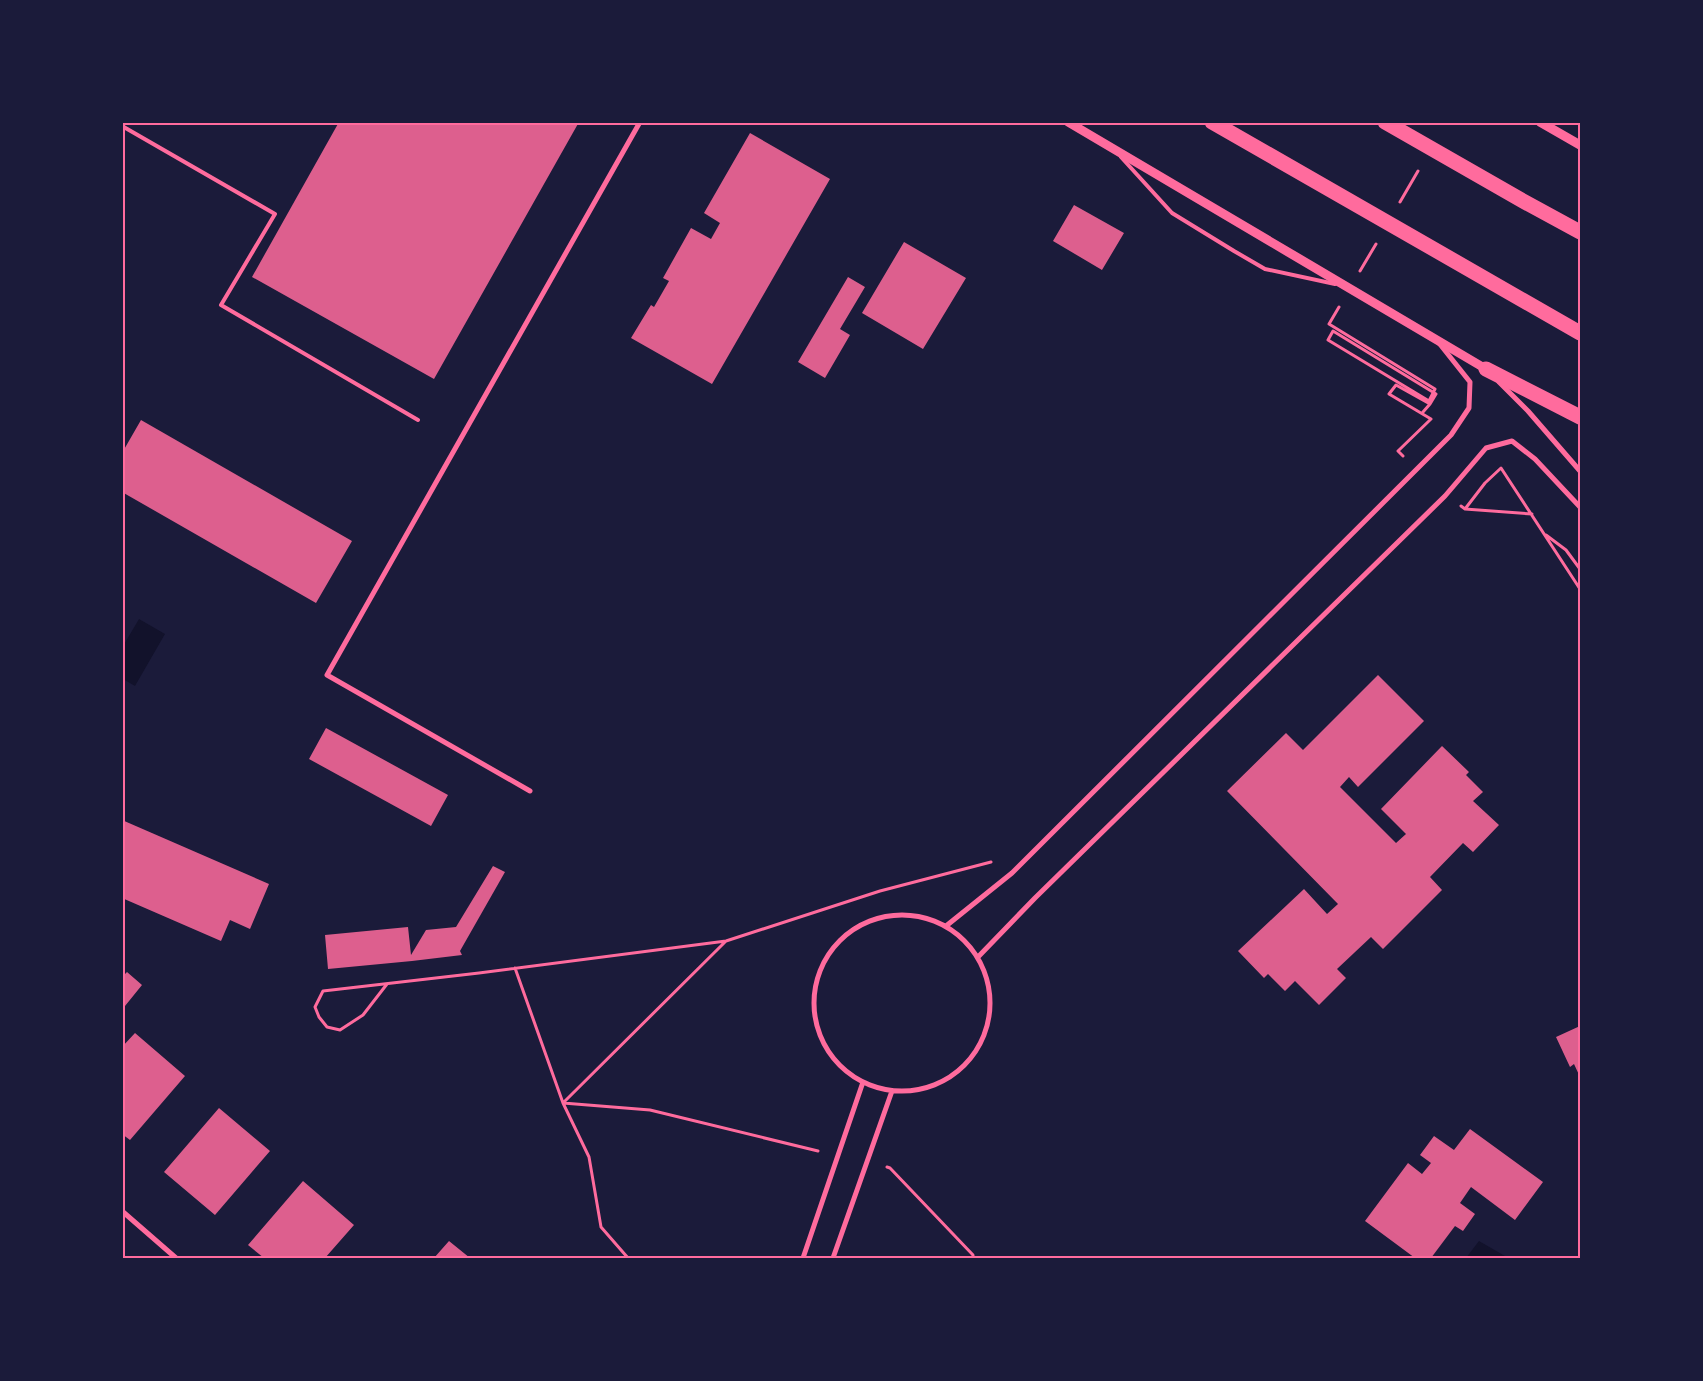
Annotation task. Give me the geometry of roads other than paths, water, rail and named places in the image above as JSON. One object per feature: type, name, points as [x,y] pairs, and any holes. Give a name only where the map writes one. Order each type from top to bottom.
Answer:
[{"type":"highway","points":[[1212,122],[1580,334]]},
{"type":"highway","points":[[1385,122],[1580,232]]},
{"type":"highway","points":[[1486,370],[1580,417]]},
{"type":"street","points":[[530,791],[327,675],[640,122]]},
{"type":"street","points":[[1068,122],[1486,370],[1528,411],[1580,471]]},
{"type":"street","points":[[1540,122],[1580,144]]},
{"type":"street","points":[[946,926],[1012,873],[1451,435],[1469,408],[1470,382],[1439,343]]},
{"type":"street","points":[[978,957],[1035,898],[1446,496],[1486,448],[1512,441],[1534,459],[1580,507]]},
{"type":"street","points":[[891,915],[919,916],[946,926],[964,939],[978,957],[988,983],[990,1011],[983,1038],[968,1062],[946,1080],[920,1090],[892,1091],[863,1082],[840,1067],[823,1044],[814,1017],[814,989],[823,962],[840,939],[864,923],[891,915]]},
{"type":"street","points":[[803,1258],[863,1082]]},
{"type":"street","points":[[833,1258],[892,1091]]},
{"type":"street","points":[[122,1211],[176,1258]]},
{"type":"lane","points":[[122,126],[275,214],[221,305],[418,420]]},
{"type":"lane","points":[[1113,148],[1172,213],[1234,251],[1265,269],[1344,285]]}]
